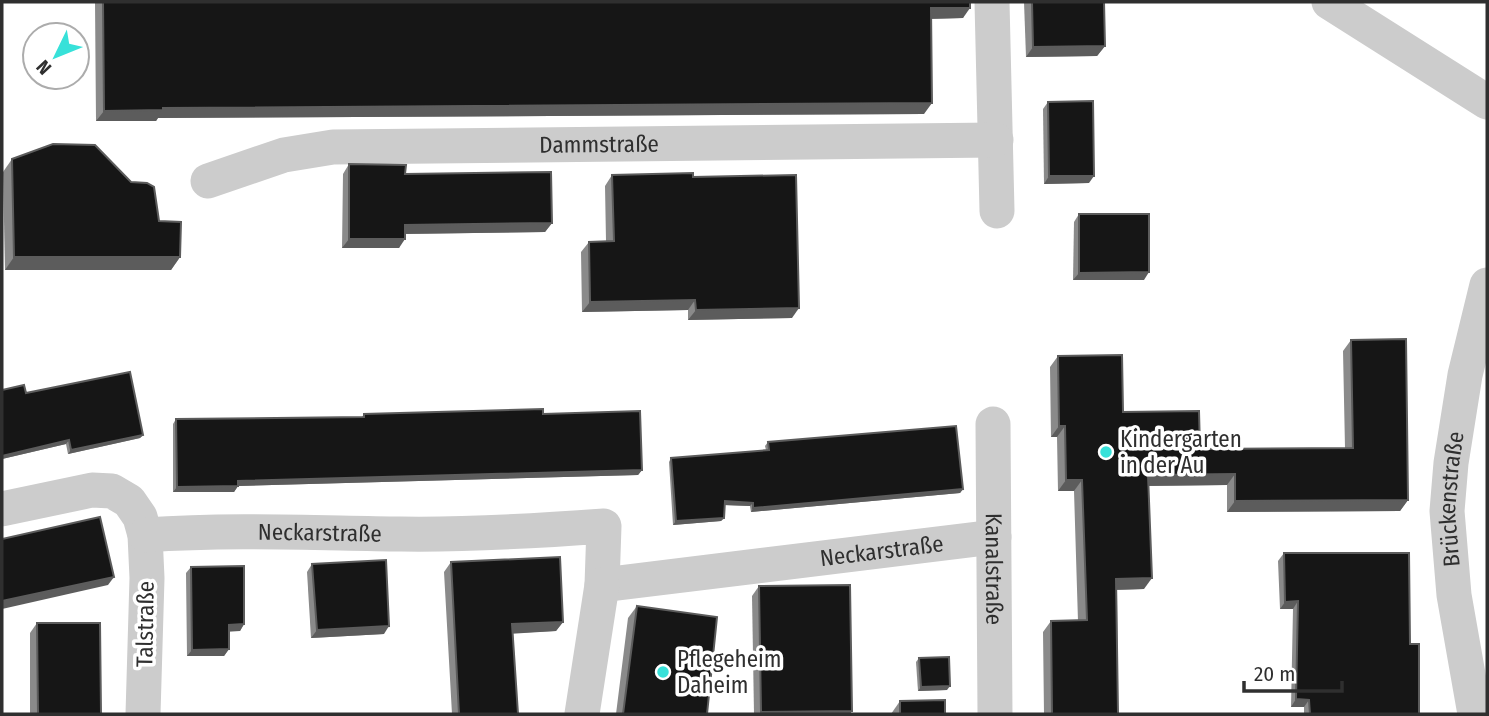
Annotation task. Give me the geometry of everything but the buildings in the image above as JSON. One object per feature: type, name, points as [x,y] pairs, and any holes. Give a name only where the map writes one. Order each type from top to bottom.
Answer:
[{"type":"street","points":[[992,2],[997,211]]},
{"type":"street","points":[[1329,2],[1487,102]]},
{"type":"street","name":"Dammstraße","points":[[208,181],[284,155],[333,147],[996,140]]},
{"type":"street","name":"Brückenstraße","points":[[1475,714],[1454,595],[1447,511],[1451,463],[1465,375],[1487,285]]},
{"type":"street","name":"Kanalstraße","points":[[993,424],[995,714]]},
{"type":"street","points":[[2,509],[92,490],[111,491],[129,501],[140,517],[145,535]]},
{"type":"street","name":"Neckarstraße","points":[[145,535],[253,530],[439,534],[604,526],[602,585],[582,714]]},
{"type":"street","name":"Talstraße","points":[[143,714],[147,578],[145,535]]},
{"type":"street","name":"Neckarstraße","points":[[602,585],[993,537]]},
{"type":"place","name":"Kindergarten in der Au","points":[[1106,452]]},
{"type":"place","name":"Pflegeheim Daheim","points":[[663,672]]}]
